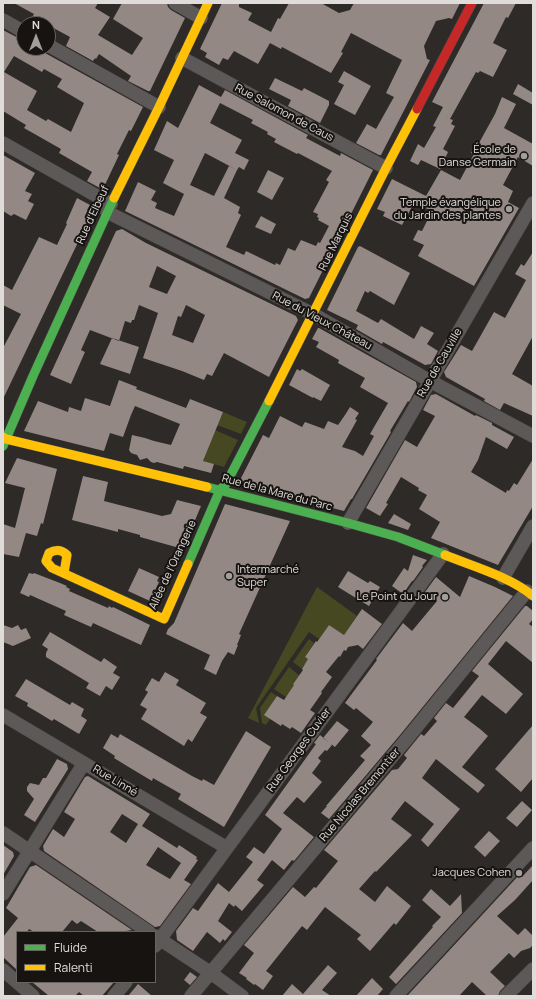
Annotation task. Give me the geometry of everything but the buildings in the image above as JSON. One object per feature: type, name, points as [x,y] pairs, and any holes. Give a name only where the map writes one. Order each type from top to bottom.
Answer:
[{"type":"street","points":[[175,3],[201,18]]},
{"type":"street","name":"Rue d'Elbeuf","points":[[4,441],[109,208],[208,3]]},
{"type":"street","name":"Rue Marquis","points":[[220,490],[226,484],[386,168],[472,3]]},
{"type":"street","points":[[3,20],[16,27]]},
{"type":"street","points":[[56,49],[159,106]]},
{"type":"street","name":"Rue Salomon de Caus","points":[[182,58],[386,168]]},
{"type":"street","name":"Rue du Vieux Château","points":[[3,143],[109,208],[313,314],[430,381],[533,436]]},
{"type":"street","name":"Rue de Cauville","points":[[348,523],[533,202]]},
{"type":"street","name":"Rue de la Mare du Parc","points":[[4,441],[34,445],[220,490],[398,537],[503,578],[530,594]]},
{"type":"street","name":"Allée de l'Orangerie","points":[[64,574],[164,619],[220,490]]},
{"type":"street","points":[[503,578],[533,526]]},
{"type":"street","name":"Rue Georges Cuvier","points":[[157,940],[227,848],[443,554]]},
{"type":"street","name":"Rue Nicolas Bremontier","points":[[191,996],[530,594]]},
{"type":"street","name":"Rue Linné","points":[[3,715],[227,848]]},
{"type":"street","points":[[3,894],[84,763]]},
{"type":"street","points":[[3,833],[148,931]]},
{"type":"street","points":[[396,996],[533,848]]},
{"type":"street","points":[[157,940],[211,973],[242,996]]},
{"type":"street","points":[[506,996],[533,969]]},
{"type":"street","points":[[3,970],[16,981]]},
{"type":"street","points":[[18,983],[33,996]]},
{"type":"street","points":[[114,996],[125,983]]},
{"type":"green space","points":[[223,412],[247,422],[241,434],[217,425]]},
{"type":"green space","points":[[215,430],[238,440],[224,467],[203,461]]},
{"type":"green space","points":[[317,587],[357,616],[344,635],[329,625],[319,639],[309,632],[256,708],[259,723],[248,718]]},
{"type":"green space","points":[[309,639],[314,643],[305,657],[311,661],[304,665],[302,669],[293,662]]},
{"type":"green space","points":[[289,667],[300,676],[293,683],[295,685],[286,697],[274,689]]},
{"type":"green space","points":[[271,692],[277,696],[265,714],[270,719],[266,725],[262,723],[260,708]]},
{"type":"traffic: fast","points":[[3,446],[33,376],[114,198]]},
{"type":"traffic: fast","points":[[188,564],[220,490],[226,484],[269,401]]},
{"type":"traffic: fast","points":[[207,487],[398,537],[445,555]]},
{"type":"traffic: slow","points":[[114,198],[208,3]]},
{"type":"traffic: slow","points":[[269,401],[417,109]]},
{"type":"traffic: slow","points":[[3,437],[6,439],[207,487]]},
{"type":"traffic: slow","points":[[64,573],[67,555],[58,550],[49,553],[46,561],[52,568],[164,619],[188,564]]},
{"type":"traffic: slow","points":[[445,555],[514,583],[533,596]]},
{"type":"traffic: jam","points":[[417,109],[472,3]]},
{"type":"place","name":"École de Danse Germain","points":[[524,156]]},
{"type":"place","name":"Temple évangélique du Jardin des plantes","points":[[509,209]]},
{"type":"place","name":"Intermarché Super","points":[[229,576]]},
{"type":"place","name":"Le Point du Jour","points":[[445,597]]},
{"type":"place","name":"Jacques Cohen","points":[[519,873]]}]
